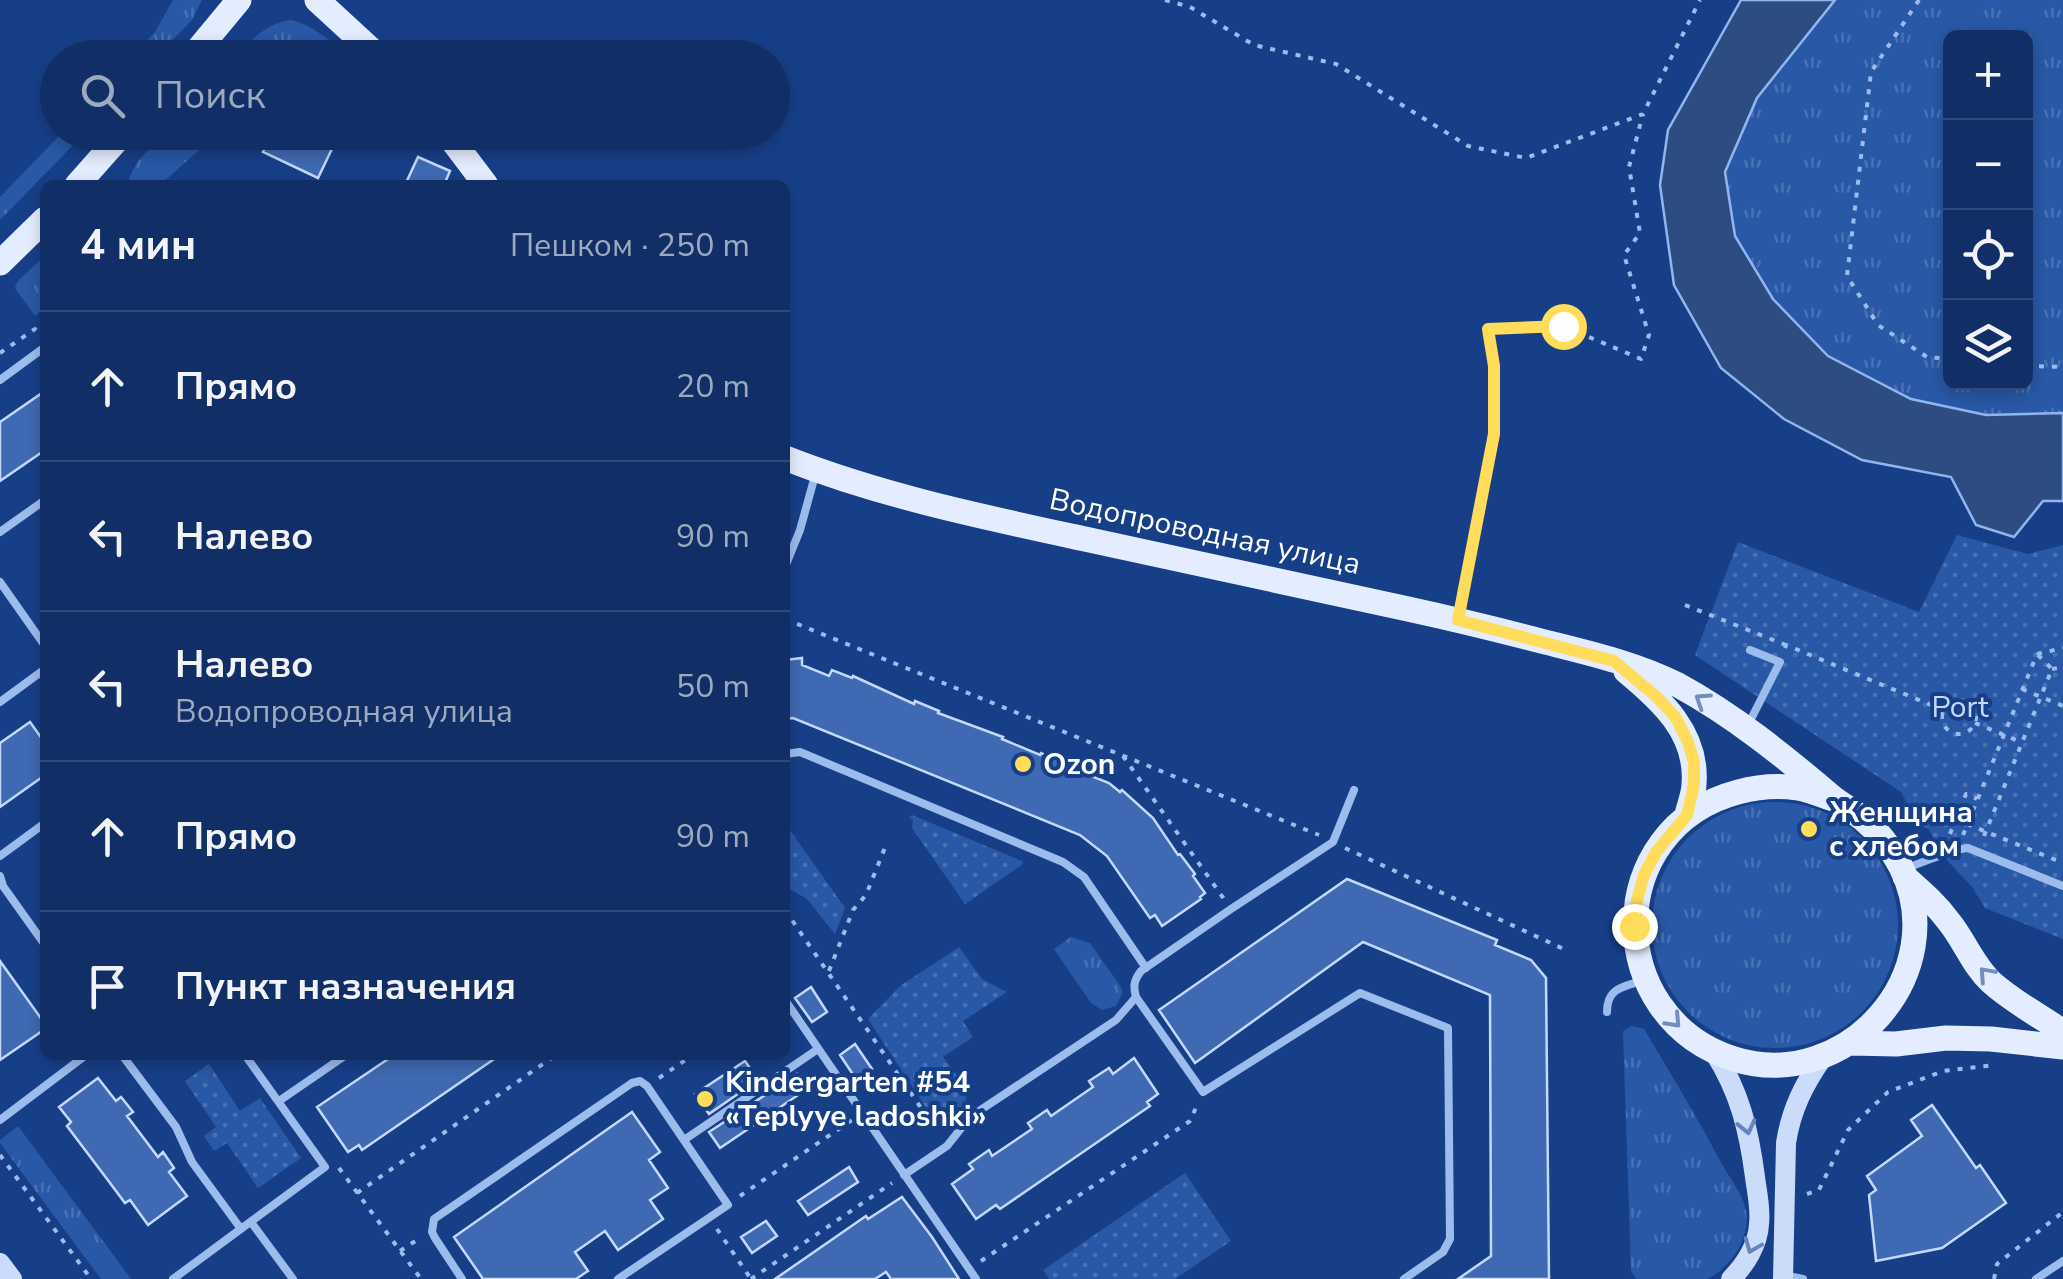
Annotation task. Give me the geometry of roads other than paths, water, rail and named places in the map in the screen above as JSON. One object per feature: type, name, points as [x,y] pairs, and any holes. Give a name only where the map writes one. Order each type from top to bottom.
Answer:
[{"type":"main road","points":[[206,40],[239,0]]},
{"type":"main road","points":[[317,0],[360,40]]},
{"type":"main road","points":[[81,180],[108,150]]},
{"type":"main road","points":[[460,150],[482,180]]},
{"type":"main road","points":[[0,263],[40,224]]},
{"type":"main road","name":"Водопроводная улица","points":[[790,460],[891,495],[1458,620],[1614,661],[1684,688],[1804,771],[1836,800]]},
{"type":"main road","points":[[1614,661],[1658,698],[1676,718],[1688,742],[1694,762],[1694,785],[1687,815]]},
{"type":"main road","points":[[1758,787],[1798,788],[1836,800],[1866,821],[1889,846],[1904,873],[1913,908],[1914,939],[1907,970],[1894,998],[1875,1023],[1851,1043],[1823,1057],[1768,1066],[1714,1052],[1673,1022],[1646,980],[1634,926],[1644,875],[1656,852],[1687,815],[1720,797],[1758,787]]},
{"type":"main road","points":[[1904,873],[1952,925],[1990,980],[2016,1003],[2063,1032]]},
{"type":"main road","points":[[1851,1043],[1896,1044],[1946,1038],[2063,1047]]},
{"type":"main road","points":[[1714,1052],[1729,1074],[1746,1120],[1759,1208],[1757,1238],[1744,1265],[1731,1279]]},
{"type":"main road","points":[[1790,1278],[1784,1206],[1789,1122],[1806,1081],[1823,1057]]},
{"type":"main road","points":[[0,1263],[12,1279]]},
{"type":"lane","points":[[0,380],[40,351]]},
{"type":"lane","points":[[790,555],[816,470]]},
{"type":"lane","points":[[0,532],[40,504]]},
{"type":"lane","points":[[0,582],[40,639]]},
{"type":"lane","points":[[1746,729],[1780,662],[1750,650]]},
{"type":"lane","points":[[0,702],[40,672]]},
{"type":"lane","points":[[790,753],[800,752],[1063,862],[1084,878],[1146,968]]},
{"type":"lane","points":[[1354,790],[1332,842],[1146,968],[1134,987],[1136,997],[1203,1092],[1360,993],[1448,1028],[1450,1239],[1444,1252],[1404,1279]]},
{"type":"lane","points":[[0,856],[40,827]]},
{"type":"lane","points":[[1904,873],[1957,848],[1978,851],[2063,886]]},
{"type":"lane","points":[[0,876],[40,938]]},
{"type":"lane","points":[[1607,1012],[1610,994],[1646,980]]},
{"type":"lane","points":[[904,1175],[947,1146],[970,1116],[1116,1020],[1136,997]]},
{"type":"lane","points":[[790,1007],[976,1279]]},
{"type":"lane","points":[[684,1140],[818,1049]]},
{"type":"lane","points":[[0,1120],[79,1060]]},
{"type":"lane","points":[[126,1060],[176,1128],[192,1162],[240,1229]]},
{"type":"lane","points":[[173,1279],[325,1166],[249,1060]]},
{"type":"lane","points":[[279,1102],[339,1060]]},
{"type":"lane","points":[[462,1279],[434,1238],[434,1219],[640,1081],[728,1205],[618,1279]]},
{"type":"lane","points":[[250,1222],[293,1279]]},
{"type":"lane","points":[[2036,1279],[2063,1261]]},
{"type":"place","name":"Ozon","points":[[1023,764]]},
{"type":"place","name":"Женщина с хлебом","points":[[1809,829]]},
{"type":"place","name":"Kindergarten #54 «Teplyye ladoshki»","points":[[705,1099]]},
{"type":"park label","name":"Port","points":[[1960,707]]}]
